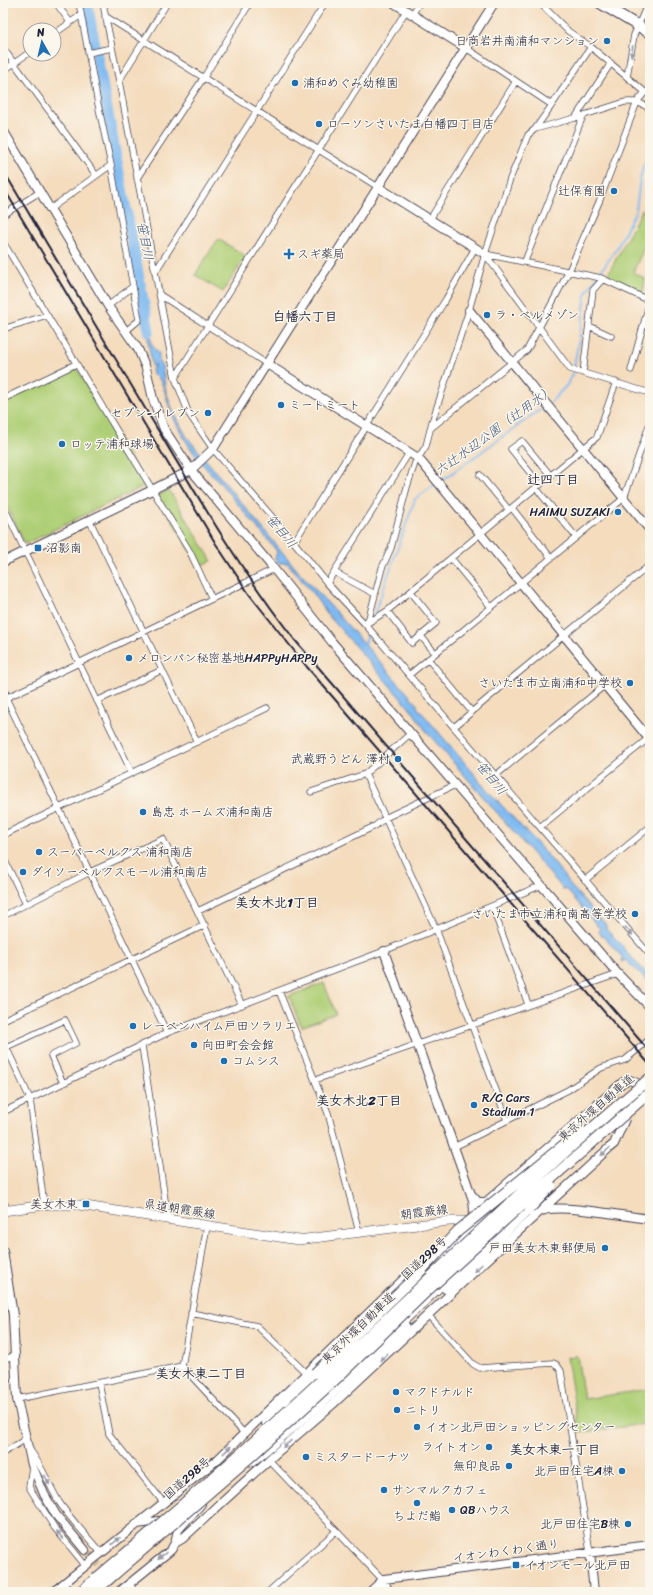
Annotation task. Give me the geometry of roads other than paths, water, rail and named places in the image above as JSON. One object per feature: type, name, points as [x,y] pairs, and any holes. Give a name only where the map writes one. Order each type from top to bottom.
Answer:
[{"type":"highway","points":[[600,3],[650,33]]},
{"type":"highway","points":[[267,1423],[311,1373],[414,1277],[458,1231],[563,1144],[650,1076]]},
{"type":"highway","name":"国道298号","points":[[73,1592],[158,1521],[267,1423],[444,1257],[475,1224],[504,1201],[637,1083],[650,1076]]},
{"type":"highway","name":"東京外環自動車道","points":[[94,1592],[136,1551],[333,1370],[517,1195],[650,1076]]},
{"type":"highway","name":"東京外環自動車道","points":[[80,1592],[136,1551],[249,1458],[339,1376],[510,1215],[650,1092]]},
{"type":"highway","points":[[252,1461],[342,1379],[494,1234],[650,1096]]},
{"type":"highway","points":[[100,1592],[252,1461],[314,1410],[378,1353],[530,1208],[610,1126]]},
{"type":"highway","points":[[73,1592],[136,1551]]},
{"type":"highway","points":[[100,1592],[136,1551]]},
{"type":"main road","points":[[637,1083],[650,1096]]},
{"type":"main road","name":"県道朝霞蕨線","points":[[5,1211],[44,1205],[78,1205],[298,1240],[357,1233]]},
{"type":"main road","name":"朝霞蕨線","points":[[357,1233],[449,1221],[475,1224],[494,1234]]},
{"type":"street","points":[[56,3],[70,22]]},
{"type":"street","points":[[79,3],[111,165],[139,320],[126,331]]},
{"type":"street","points":[[119,81],[167,3]]},
{"type":"street","points":[[137,178],[204,77],[250,3]]},
{"type":"street","points":[[155,272],[325,3]]},
{"type":"street","points":[[394,3],[466,48],[552,105]]},
{"type":"street","points":[[175,378],[318,149],[409,13],[419,3]]},
{"type":"street","points":[[3,562],[152,490],[192,468],[211,450],[267,364],[494,3]]},
{"type":"street","points":[[431,428],[528,350],[569,271],[599,202],[637,102],[648,93],[591,47],[568,31],[540,3]]},
{"type":"street","points":[[627,77],[634,35],[637,25],[648,3]]},
{"type":"street","points":[[105,4],[105,16],[110,49],[119,81],[175,378],[189,414],[211,450],[294,542],[327,583],[365,624],[650,955]]},
{"type":"street","points":[[62,28],[81,15]]},
{"type":"street","points":[[105,16],[485,254],[525,261],[603,279],[650,301],[631,370]]},
{"type":"street","points":[[365,624],[369,618],[382,568],[391,548],[407,487],[418,458],[426,446],[485,254],[513,173],[528,135],[536,129],[591,47]]},
{"type":"street","points":[[3,48],[96,175]]},
{"type":"street","points":[[89,53],[110,49]]},
{"type":"street","points":[[3,71],[22,58]]},
{"type":"street","points":[[575,118],[611,63]]},
{"type":"street","points":[[430,219],[516,81]]},
{"type":"street","points":[[536,129],[583,116],[625,102],[637,102],[650,108]]},
{"type":"street","points":[[525,261],[583,116]]},
{"type":"street","points":[[3,130],[108,306],[142,357],[153,399],[164,429],[192,468],[332,642],[618,974],[650,1007]]},
{"type":"street","points":[[50,209],[111,165]]},
{"type":"street","points":[[3,215],[40,192]]},
{"type":"street","points":[[3,242],[190,552],[212,599]]},
{"type":"street","points":[[294,542],[446,299],[475,248]]},
{"type":"street","points":[[485,254],[570,369],[650,393]]},
{"type":"street","points":[[583,373],[593,290],[603,279]]},
{"type":"street","points":[[108,306],[132,287]]},
{"type":"street","points":[[160,295],[418,458],[650,739],[540,827]]},
{"type":"street","points":[[469,310],[650,530]]},
{"type":"street","points":[[3,329],[46,314]]},
{"type":"street","points":[[589,326],[611,336]]},
{"type":"street","points":[[3,399],[76,364]]},
{"type":"street","points":[[365,624],[387,611],[411,592],[597,437],[616,382]]},
{"type":"street","points":[[409,675],[624,498],[650,422]]},
{"type":"street","points":[[551,476],[522,441],[511,449],[576,537]]},
{"type":"street","points":[[327,583],[409,452]]},
{"type":"street","points":[[480,475],[551,558]]},
{"type":"street","points":[[3,505],[132,773]]},
{"type":"street","points":[[90,521],[197,742]]},
{"type":"street","points":[[451,558],[491,607]]},
{"type":"street","points":[[454,728],[650,565]]},
{"type":"street","points":[[167,1033],[4,696],[144,632],[274,569]]},
{"type":"street","points":[[334,572],[375,594]]},
{"type":"street","points":[[387,611],[412,643],[436,623],[411,592]]},
{"type":"street","points":[[420,636],[434,653]]},
{"type":"street","points":[[428,659],[472,712]]},
{"type":"street","points":[[97,701],[162,670]]},
{"type":"street","points":[[495,776],[605,685]]},
{"type":"street","points":[[3,835],[267,708]]},
{"type":"street","points":[[311,792],[364,774],[411,733]]},
{"type":"street","points":[[364,774],[386,818],[436,929],[507,1120]]},
{"type":"street","points":[[198,911],[375,826],[386,818],[455,785]]},
{"type":"street","points":[[585,880],[650,827]]},
{"type":"street","points":[[3,916],[90,872],[163,839],[242,1005]]},
{"type":"street","points":[[3,857],[26,904]]},
{"type":"street","points":[[3,1112],[167,1033],[384,951],[542,885]]},
{"type":"street","points":[[492,906],[528,1004]]},
{"type":"street","points":[[3,1020],[132,958],[205,925]]},
{"type":"street","points":[[384,951],[470,1191],[475,1224]]},
{"type":"street","points":[[315,1080],[418,1045],[528,1004],[618,974]]},
{"type":"street","points":[[279,991],[328,1113],[357,1233]]},
{"type":"street","points":[[6,1048],[65,1020],[76,1043],[51,1056],[63,1083]]},
{"type":"street","points":[[3,1040],[30,1099],[44,1205]]},
{"type":"street","points":[[454,1147],[568,1090],[601,1068],[625,1060],[650,1040]]},
{"type":"street","points":[[142,1046],[168,1220]]},
{"type":"street","points":[[470,1191],[475,1200],[482,1203],[486,1202],[623,1082],[630,1080],[637,1083]]},
{"type":"street","points":[[175,1543],[182,1539],[333,1404],[614,1144],[624,1119]]},
{"type":"street","points":[[504,1201],[507,1192],[507,1183]]},
{"type":"street","points":[[561,1192],[564,1207],[569,1209]]},
{"type":"street","points":[[3,1201],[5,1211]]},
{"type":"street","points":[[539,1212],[546,1209],[569,1209],[650,1220]]},
{"type":"street","points":[[182,1366],[207,1226]]},
{"type":"street","points":[[3,1251],[13,1314],[17,1400],[32,1466],[44,1494],[56,1515],[85,1550]]},
{"type":"street","points":[[53,1592],[218,1459],[244,1433],[311,1373],[414,1269],[444,1257]]},
{"type":"street","points":[[191,1313],[257,1326],[311,1373]]},
{"type":"street","points":[[428,1315],[474,1364],[480,1368],[553,1363],[560,1367],[590,1552],[594,1592]]},
{"type":"street","points":[[3,1359],[15,1356]]},
{"type":"street","points":[[182,1366],[244,1433]]},
{"type":"street","points":[[17,1400],[182,1366]]},
{"type":"street","points":[[99,1383],[109,1434],[163,1502]]},
{"type":"street","points":[[3,1452],[27,1443]]},
{"type":"street","points":[[27,1443],[70,1517],[101,1553]]},
{"type":"street","points":[[269,1460],[383,1580],[389,1592]]},
{"type":"street","points":[[32,1466],[29,1487],[54,1527],[85,1565]]},
{"type":"street","points":[[119,1592],[171,1550],[175,1543],[178,1530],[202,1504]]},
{"type":"street","points":[[136,1524],[158,1521]]},
{"type":"street","points":[[268,1592],[336,1531]]},
{"type":"street","name":"イオンわくわく通り","points":[[383,1580],[650,1545]]},
{"type":"street","points":[[370,1592],[383,1580]]},
{"type":"street","points":[[129,1584],[136,1592]]},
{"type":"water","name":"笹目川","points":[[144,316],[147,316],[152,345],[159,354],[159,362],[162,367],[166,391],[173,411],[187,437],[298,571],[417,704],[417,707],[479,781],[555,864],[598,919],[600,918],[606,925],[606,929],[650,977],[650,983],[625,960],[622,962],[621,961],[623,958],[598,931],[600,929],[566,889],[564,890],[426,731],[413,712],[327,614],[289,565],[287,563],[280,563],[277,561],[275,558],[277,552],[276,550],[216,478],[201,463],[188,445],[177,425],[160,380],[153,374],[152,369],[154,367],[152,366]]},
{"type":"waterway","name":"笹目川","points":[[87,3],[149,331]]},
{"type":"waterway","name":"六辻水辺公園（辻用水）","points":[[549,404],[567,385],[573,372],[586,293],[617,248],[636,210],[643,167],[650,156]]},
{"type":"waterway","name":"六辻水辺公園（辻用水）","points":[[440,482],[545,406]]},
{"type":"waterway","name":"六辻水辺公園（辻用水）","points":[[373,618],[415,499],[436,484]]},
{"type":"waterway","name":"六辻水辺公園（辻用水）","points":[[364,646],[369,631]]},
{"type":"tunnel","points":[[85,1550],[123,1592]]},
{"type":"railway","points":[[3,170],[200,501],[274,612],[294,639],[650,1052]]},
{"type":"railway","points":[[3,187],[216,544],[249,594],[307,667],[650,1065]]},
{"type":"place","name":"日商岩井南浦和マンション","points":[[607,41]]},
{"type":"place","name":"浦和めぐみ幼稚園","points":[[295,83]]},
{"type":"place","name":"ローソンさいたま白幡四丁目店","points":[[319,124]]},
{"type":"place","name":"辻保育園","points":[[614,191]]},
{"type":"place","name":"スギ薬局","points":[[289,254]]},
{"type":"place","name":"ラ・ベルメゾン","points":[[487,315]]},
{"type":"place","name":"ミートミート","points":[[281,405]]},
{"type":"place","name":"セブン-イレブン","points":[[208,413]]},
{"type":"place","name":"ロッテ浦和球場","points":[[62,444]]},
{"type":"place","name":"HAIMU SUZAKI","points":[[618,512]]},
{"type":"place","name":"沼影南","points":[[38,548]]},
{"type":"place","name":"メロンパン秘密基地HAPPyHAPPy","points":[[129,658]]},
{"type":"place","name":"さいたま市立南浦和中学校","points":[[630,683]]},
{"type":"place","name":"武蔵野うどん 澤村","points":[[398,759]]},
{"type":"place","name":"島忠 ホームズ浦和南店","points":[[143,812]]},
{"type":"place","name":"スーパーベルクス 浦和南店","points":[[39,852]]},
{"type":"place","name":"ダイソーベルクスモール浦和南店","points":[[23,872]]},
{"type":"place","name":"さいたま市立浦和南高等学校","points":[[635,914]]},
{"type":"place","name":"レーベンハイム戸田ソラリエ","points":[[133,1026]]},
{"type":"place","name":"向田町会会館","points":[[194,1045]]},
{"type":"place","name":"コムシス","points":[[224,1061]]},
{"type":"place","name":"R/C Cars Stadium 1","points":[[474,1105]]},
{"type":"place","name":"美女木東","points":[[86,1204]]},
{"type":"place","name":"戸田美女木東郵便局","points":[[605,1248]]},
{"type":"place","name":"マクドナルド","points":[[396,1392]]},
{"type":"place","name":"ニトリ","points":[[397,1410]]},
{"type":"place","name":"イオン北戸田ショッピングセンター","points":[[417,1427]]},
{"type":"place","name":"ライトオン","points":[[489,1447]]},
{"type":"place","name":"ミスタードーナツ","points":[[306,1457]]},
{"type":"place","name":"無印良品","points":[[509,1466]]},
{"type":"place","name":"北戸田住宅A棟","points":[[622,1471]]},
{"type":"place","name":"サンマルクカフェ","points":[[384,1490]]},
{"type":"place","name":"ちよだ鮨","points":[[417,1503]]},
{"type":"place","name":"QBハウス","points":[[452,1510]]},
{"type":"place","name":"北戸田住宅B棟","points":[[628,1524]]},
{"type":"place","name":"イオンモール北戸田","points":[[516,1565]]},
{"type":"district","name":"白幡六丁目","points":[[305,316]]},
{"type":"district","name":"辻四丁目","points":[[553,479]]},
{"type":"district","name":"美女木北1丁目","points":[[277,902]]},
{"type":"district","name":"美女木北2丁目","points":[[359,1100]]},
{"type":"district","name":"美女木東二丁目","points":[[201,1373]]},
{"type":"district","name":"美女木東一丁目","points":[[555,1449]]}]
